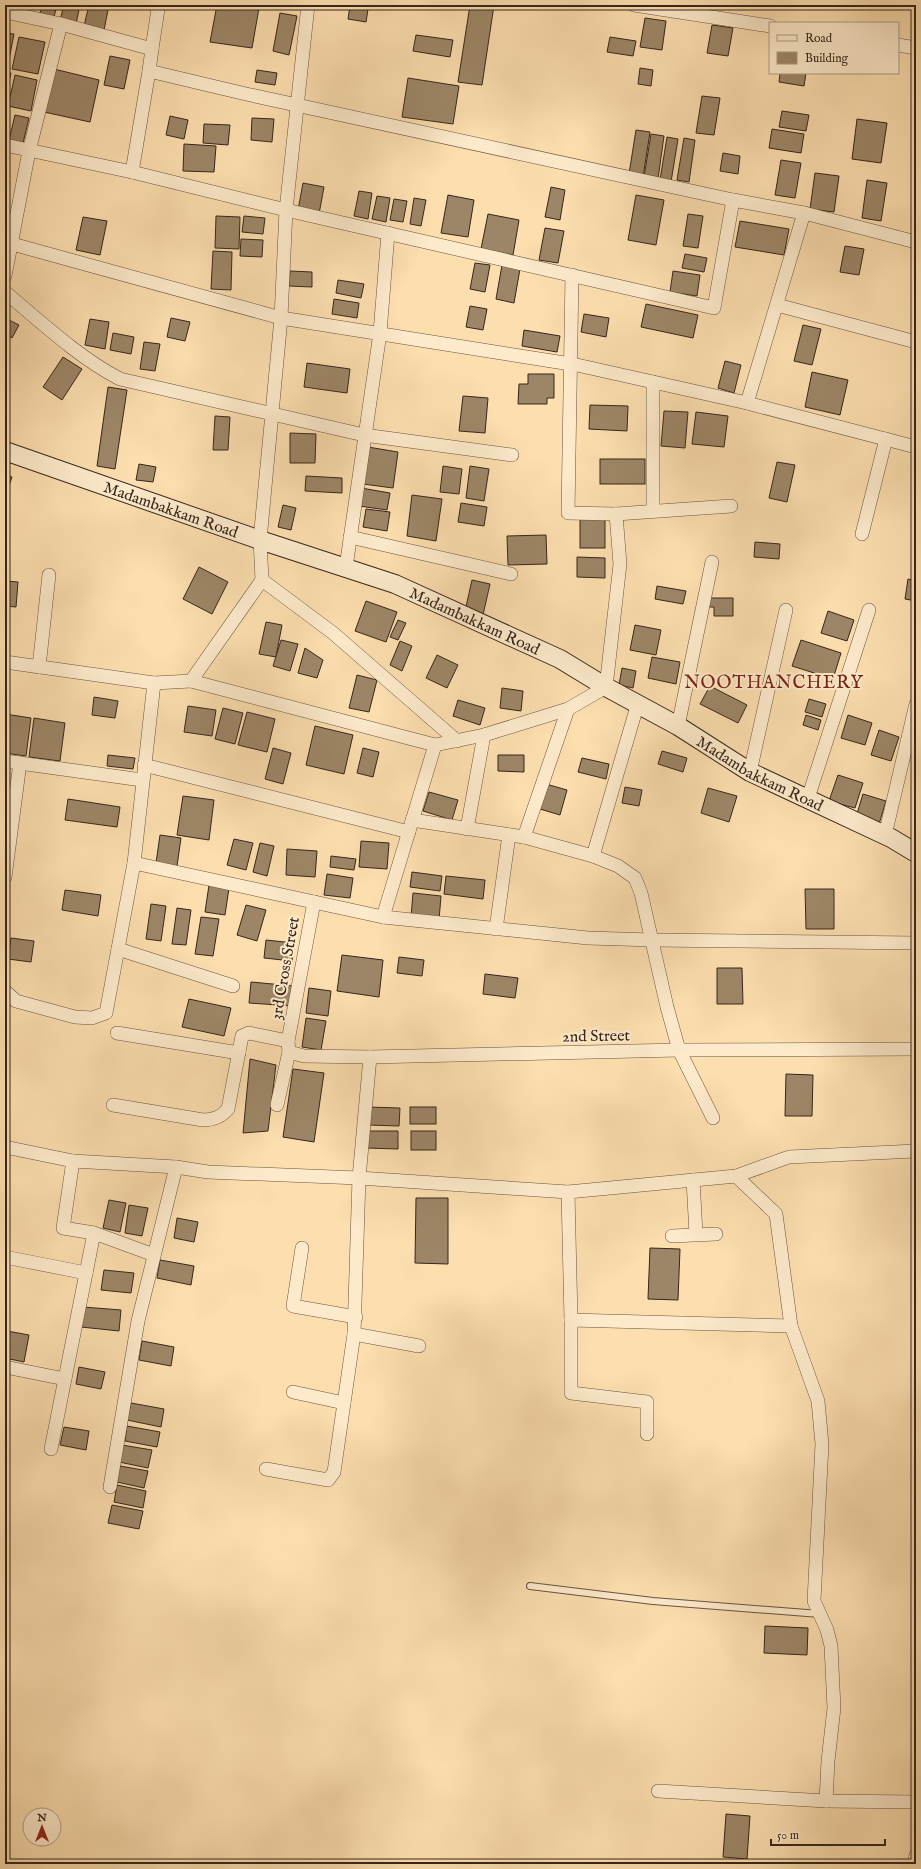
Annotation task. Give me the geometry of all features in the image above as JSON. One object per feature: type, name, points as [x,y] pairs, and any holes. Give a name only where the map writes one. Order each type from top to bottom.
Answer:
[{"type":"street","points":[[190,680],[262,580],[260,540],[280,318],[286,210],[296,105],[308,5]]},
{"type":"street","points":[[634,5],[769,26]]},
{"type":"street","points":[[132,172],[158,9]]},
{"type":"street","points":[[5,12],[61,24],[152,49]]},
{"type":"street","points":[[5,276],[8,243],[29,151],[61,24]]},
{"type":"street","points":[[899,45],[916,48]]},
{"type":"street","points":[[149,71],[296,105],[733,200],[804,212],[916,242]]},
{"type":"street","points":[[5,145],[132,172],[286,210],[714,308],[733,200]]},
{"type":"street","points":[[747,403],[804,212]]},
{"type":"street","points":[[346,567],[380,333],[388,233]]},
{"type":"street","points":[[8,243],[280,318],[572,364],[747,403],[916,447]]},
{"type":"street","points":[[572,275],[572,364],[568,513],[616,514],[731,506]]},
{"type":"street","points":[[5,292],[67,344],[107,372],[120,379],[364,435],[512,455]]},
{"type":"street","points":[[777,305],[916,342]]},
{"type":"street","points":[[653,382],[653,511]]},
{"type":"street","points":[[862,534],[886,439]]},
{"type":"street","name":"Madambakkam Road","points":[[5,451],[260,540],[395,584],[560,658],[606,687],[678,726],[750,772],[885,835],[916,853]]},
{"type":"street","points":[[5,662],[154,683],[190,680],[435,745],[484,735],[568,709],[606,687],[620,564],[616,514]]},
{"type":"street","points":[[350,537],[512,574]]},
{"type":"street","points":[[678,726],[712,562]]},
{"type":"street","points":[[39,667],[49,575]]},
{"type":"street","points":[[262,580],[333,633],[457,741]]},
{"type":"street","points":[[750,772],[786,610]]},
{"type":"street","points":[[808,798],[869,610]]},
{"type":"street","points":[[5,991],[16,1001],[75,1017],[92,1018],[106,1013],[134,862],[154,683]]},
{"type":"street","points":[[593,856],[638,703]]},
{"type":"street","points":[[885,835],[916,704]]},
{"type":"street","points":[[524,837],[568,709]]},
{"type":"street","points":[[467,829],[484,735]]},
{"type":"street","points":[[383,917],[435,745]]},
{"type":"street","points":[[5,761],[142,780]]},
{"type":"street","points":[[5,877],[8,837],[20,763]]},
{"type":"street","points":[[144,765],[410,826],[467,829],[524,837],[593,856],[618,866],[635,878],[641,893],[679,1050],[713,1118]]},
{"type":"street","points":[[496,928],[509,835]]},
{"type":"street","points":[[134,862],[383,917],[588,938],[653,940],[916,942]]},
{"type":"street","name":"3rd Cross Street","points":[[277,1105],[289,1047],[314,902]]},
{"type":"street","points":[[118,949],[233,986]]},
{"type":"street","points":[[113,1105],[203,1120],[214,1119],[222,1116],[228,1109],[239,1053],[117,1034]]},
{"type":"street","name":"2nd Street","points":[[239,1053],[242,1036],[245,1034],[289,1047],[304,1056],[370,1058],[679,1050],[916,1049]]},
{"type":"street","points":[[266,1469],[328,1480],[334,1472],[356,1317],[359,1178],[370,1058]]},
{"type":"street","points":[[5,1147],[73,1161],[176,1167],[208,1172],[359,1178],[568,1192],[736,1176],[789,1157],[916,1152]]},
{"type":"street","points":[[73,1161],[63,1228],[94,1233],[154,1255]]},
{"type":"street","points":[[110,1487],[138,1321],[176,1167]]},
{"type":"street","points":[[736,1176],[776,1214],[791,1326],[818,1401],[822,1444],[814,1601],[827,1630],[831,1646],[834,1708],[828,1761],[826,1801]]},
{"type":"street","points":[[693,1180],[696,1234]]},
{"type":"street","points":[[568,1192],[572,1320],[571,1393],[647,1402],[647,1434]]},
{"type":"street","points":[[51,1449],[94,1233]]},
{"type":"street","points":[[672,1236],[716,1234]]},
{"type":"street","points":[[302,1248],[293,1306],[356,1317]]},
{"type":"street","points":[[5,1257],[86,1273]]},
{"type":"street","points":[[572,1320],[791,1326]]},
{"type":"street","points":[[354,1334],[419,1346]]},
{"type":"street","points":[[5,1367],[65,1379]]},
{"type":"street","points":[[293,1392],[344,1403]]},
{"type":"street","points":[[658,1791],[826,1801],[916,1802]]},
{"type":"street","points":[[914,1864],[916,1855]]},
{"type":"lane","points":[[530,1586],[653,1601],[820,1614]]},
{"type":"building","points":[[42,5],[57,5],[53,21],[39,17]]},
{"type":"building","points":[[64,5],[80,5],[76,24],[60,20]]},
{"type":"building","points":[[89,5],[109,5],[104,30],[84,26]]},
{"type":"building","points":[[217,5],[241,5],[259,8],[252,48],[210,42]]},
{"type":"building","points":[[470,5],[494,5],[482,85],[458,82]]},
{"type":"building","points":[[350,6],[368,9],[366,22],[348,19]]},
{"type":"building","points":[[280,13],[297,16],[289,55],[273,51]]},
{"type":"building","points":[[645,18],[666,21],[662,50],[640,47]]},
{"type":"building","points":[[712,25],[733,28],[728,56],[707,53]]},
{"type":"building","points":[[5,33],[14,34],[8,65],[5,65]]},
{"type":"building","points":[[416,35],[453,40],[450,57],[413,51]]},
{"type":"building","points":[[19,37],[45,42],[38,74],[12,69]]},
{"type":"building","points":[[610,37],[636,41],[633,56],[607,52]]},
{"type":"building","points":[[110,56],[130,60],[124,89],[104,85]]},
{"type":"building","points":[[640,68],[653,70],[651,86],[638,84]]},
{"type":"building","points":[[54,69],[99,80],[90,122],[44,112]]},
{"type":"building","points":[[257,70],[277,73],[275,85],[255,82]]},
{"type":"building","points":[[5,71],[11,73],[5,100]]},
{"type":"building","points":[[780,74],[806,74],[804,86],[779,82]]},
{"type":"building","points":[[15,75],[37,80],[31,111],[8,106]]},
{"type":"building","points":[[408,78],[459,86],[453,124],[402,117]]},
{"type":"building","points":[[702,96],[720,98],[714,135],[696,133]]},
{"type":"building","points":[[782,111],[809,115],[806,131],[779,127]]},
{"type":"building","points":[[15,115],[29,118],[23,143],[9,140]]},
{"type":"building","points":[[170,116],[188,120],[184,139],[166,135]]},
{"type":"building","points":[[252,118],[274,119],[272,142],[251,140]]},
{"type":"building","points":[[857,119],[887,123],[881,163],[852,159]]},
{"type":"building","points":[[204,124],[230,125],[228,145],[203,143]]},
{"type":"building","points":[[772,129],[804,134],[801,153],[769,148]]},
{"type":"building","points":[[636,130],[650,132],[643,177],[629,174]]},
{"type":"building","points":[[651,134],[664,136],[658,179],[644,177]]},
{"type":"building","points":[[667,137],[678,139],[671,182],[660,180]]},
{"type":"building","points":[[684,138],[695,140],[689,182],[677,180]]},
{"type":"building","points":[[184,144],[216,146],[214,172],[183,171]]},
{"type":"building","points":[[723,153],[740,156],[738,174],[720,171]]},
{"type":"building","points":[[781,160],[801,163],[795,198],[775,195]]},
{"type":"building","points":[[815,173],[839,176],[834,212],[810,209]]},
{"type":"building","points":[[867,180],[887,183],[881,221],[862,218]]},
{"type":"building","points":[[303,183],[324,187],[319,214],[298,210]]},
{"type":"building","points":[[551,187],[565,190],[560,220],[545,217]]},
{"type":"building","points":[[359,191],[372,193],[368,219],[354,216]]},
{"type":"building","points":[[448,195],[474,200],[468,237],[441,233]]},
{"type":"building","points":[[636,195],[664,200],[656,245],[628,240]]},
{"type":"building","points":[[377,196],[390,198],[386,222],[372,219]]},
{"type":"building","points":[[414,198],[426,200],[421,226],[410,224]]},
{"type":"building","points":[[394,199],[407,201],[403,222],[390,220]]},
{"type":"building","points":[[488,214],[519,220],[513,255],[481,249]]},
{"type":"building","points":[[688,214],[703,216],[698,248],[683,246]]},
{"type":"building","points":[[216,216],[240,217],[239,249],[215,248]]},
{"type":"building","points":[[244,216],[265,218],[263,234],[242,232]]},
{"type":"building","points":[[83,217],[107,221],[100,255],[76,250]]},
{"type":"building","points":[[740,221],[789,229],[784,255],[735,247]]},
{"type":"building","points":[[545,228],[564,231],[558,263],[539,260]]},
{"type":"building","points":[[241,239],[263,240],[262,257],[240,256]]},
{"type":"building","points":[[845,246],[864,249],[859,275],[840,272]]},
{"type":"building","points":[[213,251],[232,252],[231,290],[211,289]]},
{"type":"building","points":[[685,254],[707,258],[704,272],[682,268]]},
{"type":"building","points":[[475,263],[490,265],[485,292],[470,289]]},
{"type":"building","points":[[502,265],[520,269],[514,303],[496,299]]},
{"type":"building","points":[[290,271],[312,272],[312,287],[289,286]]},
{"type":"building","points":[[673,271],[700,275],[697,296],[670,292]]},
{"type":"building","points":[[338,280],[364,284],[361,298],[336,293]]},
{"type":"building","points":[[334,299],[359,303],[357,318],[332,314]]},
{"type":"building","points":[[646,304],[698,315],[693,338],[641,327]]},
{"type":"building","points":[[470,306],[487,309],[483,330],[466,327]]},
{"type":"building","points":[[584,314],[609,318],[606,337],[581,332]]},
{"type":"building","points":[[5,318],[19,325],[12,338],[5,334]]},
{"type":"building","points":[[171,318],[190,322],[185,341],[167,337]]},
{"type":"building","points":[[90,319],[109,322],[105,349],[85,345]]},
{"type":"building","points":[[803,325],[821,329],[812,365],[794,361]]},
{"type":"building","points":[[524,330],[560,336],[557,352],[522,346]]},
{"type":"building","points":[[113,333],[134,337],[131,354],[110,350]]},
{"type":"building","points":[[144,342],[160,344],[155,371],[140,369]]},
{"type":"building","points":[[63,357],[82,369],[62,400],[43,387]]},
{"type":"building","points":[[725,361],[741,365],[734,393],[718,388]]},
{"type":"building","points":[[307,363],[350,369],[347,393],[304,387]]},
{"type":"building","points":[[812,372],[848,380],[840,415],[805,407]]},
{"type":"building","points":[[528,374],[554,374],[554,398],[547,398],[547,404],[518,404],[519,384],[528,384]]},
{"type":"building","points":[[108,387],[127,390],[115,469],[97,466]]},
{"type":"building","points":[[463,396],[488,398],[485,433],[459,431]]},
{"type":"building","points":[[590,405],[628,406],[627,431],[589,429]]},
{"type":"building","points":[[664,411],[688,412],[685,448],[661,446]]},
{"type":"building","points":[[696,412],[728,416],[724,447],[692,444]]},
{"type":"building","points":[[215,416],[230,417],[228,450],[213,450]]},
{"type":"building","points":[[290,433],[316,434],[315,463],[290,463]]},
{"type":"building","points":[[368,447],[398,452],[393,488],[363,484]]},
{"type":"building","points":[[600,459],[645,459],[645,484],[600,484]]},
{"type":"building","points":[[777,462],[795,465],[787,502],[769,498]]},
{"type":"building","points":[[139,464],[156,467],[153,482],[136,480]]},
{"type":"building","points":[[443,466],[462,469],[459,494],[440,492]]},
{"type":"building","points":[[470,466],[489,469],[484,501],[466,498]]},
{"type":"building","points":[[5,475],[12,477],[5,497]]},
{"type":"building","points":[[306,476],[342,478],[342,493],[305,491]]},
{"type":"building","points":[[361,488],[390,493],[387,510],[359,506]]},
{"type":"building","points":[[412,495],[442,499],[436,541],[407,536]]},
{"type":"building","points":[[461,503],[487,507],[484,526],[458,522]]},
{"type":"building","points":[[283,505],[296,508],[291,530],[278,527]]},
{"type":"building","points":[[366,509],[390,512],[387,531],[363,527]]},
{"type":"building","points":[[580,518],[605,518],[605,548],[580,548]]},
{"type":"building","points":[[546,535],[547,564],[508,565],[507,536]]},
{"type":"building","points":[[755,542],[780,544],[779,559],[754,557]]},
{"type":"building","points":[[577,557],[605,558],[605,578],[577,577]]},
{"type":"building","points":[[199,567],[228,582],[212,614],[183,599]]},
{"type":"building","points":[[908,579],[916,581],[916,601],[905,599]]},
{"type":"building","points":[[472,580],[490,584],[483,615],[465,611]]},
{"type":"building","points":[[5,581],[18,582],[16,607],[5,606]]},
{"type":"building","points":[[657,586],[686,591],[683,604],[655,599]]},
{"type":"building","points":[[708,598],[733,598],[733,616],[714,616],[714,607],[708,607]]},
{"type":"building","points":[[366,601],[397,612],[386,642],[355,631]]},
{"type":"building","points":[[828,611],[854,620],[847,641],[821,633]]},
{"type":"building","points":[[398,620],[406,623],[398,640],[390,637]]},
{"type":"building","points":[[266,622],[282,625],[276,657],[259,654]]},
{"type":"building","points":[[635,625],[661,630],[656,655],[630,650]]},
{"type":"building","points":[[281,640],[298,644],[290,671],[273,666]]},
{"type":"building","points":[[801,640],[841,653],[833,679],[792,666]]},
{"type":"building","points":[[400,641],[412,646],[402,671],[390,665]]},
{"type":"building","points":[[305,648],[323,660],[317,678],[298,673]]},
{"type":"building","points":[[437,655],[458,665],[447,688],[426,678]]},
{"type":"building","points":[[652,657],[680,662],[676,684],[648,678]]},
{"type":"building","points":[[622,668],[636,671],[633,688],[619,685]]},
{"type":"building","points":[[357,675],[377,680],[369,712],[349,708]]},
{"type":"building","points":[[710,686],[747,705],[738,723],[700,704]]},
{"type":"building","points":[[502,688],[523,691],[521,711],[500,708]]},
{"type":"building","points":[[94,697],[118,701],[115,718],[92,715]]},
{"type":"building","points":[[809,699],[826,704],[822,717],[805,712]]},
{"type":"building","points":[[458,700],[485,708],[480,725],[453,716]]},
{"type":"building","points":[[188,706],[216,710],[212,736],[184,732]]},
{"type":"building","points":[[223,708],[243,713],[235,744],[215,739]]},
{"type":"building","points":[[247,712],[275,719],[267,752],[238,745]]},
{"type":"building","points":[[5,714],[31,718],[26,756],[5,753]]},
{"type":"building","points":[[806,715],[821,720],[818,730],[803,725]]},
{"type":"building","points":[[848,715],[872,723],[865,745],[841,738]]},
{"type":"building","points":[[34,718],[65,723],[60,761],[29,757]]},
{"type":"building","points":[[315,726],[353,735],[344,774],[306,765]]},
{"type":"building","points":[[879,730],[899,737],[891,761],[871,755]]},
{"type":"building","points":[[273,748],[291,753],[283,784],[265,779]]},
{"type":"building","points":[[363,748],[379,752],[373,777],[357,773]]},
{"type":"building","points":[[662,751],[687,758],[683,772],[658,764]]},
{"type":"building","points":[[108,755],[135,758],[133,769],[107,766]]},
{"type":"building","points":[[498,755],[524,755],[524,772],[498,771]]},
{"type":"building","points":[[582,758],[609,764],[606,779],[578,772]]},
{"type":"building","points":[[838,775],[863,783],[855,808],[829,801]]},
{"type":"building","points":[[546,784],[567,790],[560,815],[540,809]]},
{"type":"building","points":[[625,787],[642,790],[639,806],[622,803]]},
{"type":"building","points":[[708,788],[737,796],[729,822],[701,813]]},
{"type":"building","points":[[429,792],[458,800],[452,820],[423,811]]},
{"type":"building","points":[[863,794],[886,801],[879,824],[856,817]]},
{"type":"building","points":[[183,796],[214,800],[209,840],[177,835]]},
{"type":"building","points":[[68,799],[120,807],[117,827],[65,820]]},
{"type":"building","points":[[160,835],[181,838],[177,866],[156,863]]},
{"type":"building","points":[[234,839],[253,843],[246,870],[227,865]]},
{"type":"building","points":[[361,841],[389,843],[387,869],[359,867]]},
{"type":"building","points":[[260,843],[274,846],[267,876],[253,872]]},
{"type":"building","points":[[287,849],[317,851],[315,877],[286,875]]},
{"type":"building","points":[[331,856],[356,859],[354,870],[330,867]]},
{"type":"building","points":[[412,872],[442,876],[440,891],[410,887]]},
{"type":"building","points":[[327,874],[353,878],[350,898],[324,895]]},
{"type":"building","points":[[446,876],[485,880],[483,899],[444,894]]},
{"type":"building","points":[[209,885],[229,888],[225,915],[205,912]]},
{"type":"building","points":[[805,889],[834,889],[834,929],[806,929]]},
{"type":"building","points":[[65,890],[101,895],[98,916],[62,910]]},
{"type":"building","points":[[413,893],[441,896],[439,920],[411,917]]},
{"type":"building","points":[[151,904],[166,906],[161,941],[146,939]]},
{"type":"building","points":[[246,905],[266,910],[257,941],[237,935]]},
{"type":"building","points":[[177,908],[191,910],[186,945],[172,944]]},
{"type":"building","points":[[201,917],[219,919],[213,956],[195,954]]},
{"type":"building","points":[[11,938],[34,941],[31,962],[8,959]]},
{"type":"building","points":[[266,940],[294,943],[292,961],[264,958]]},
{"type":"building","points":[[342,955],[383,960],[379,997],[337,991]]},
{"type":"building","points":[[399,957],[424,960],[422,976],[397,973]]},
{"type":"building","points":[[717,968],[742,968],[743,1004],[717,1004]]},
{"type":"building","points":[[485,974],[518,978],[515,998],[483,994]]},
{"type":"building","points":[[251,982],[294,986],[292,1006],[249,1003]]},
{"type":"building","points":[[309,988],[331,991],[328,1016],[306,1013]]},
{"type":"building","points":[[189,999],[231,1008],[224,1036],[182,1027]]},
{"type":"building","points":[[306,1018],[326,1021],[321,1050],[302,1047]]},
{"type":"building","points":[[250,1059],[276,1065],[268,1131],[243,1133]]},
{"type":"building","points":[[293,1069],[324,1073],[314,1142],[283,1137]]},
{"type":"building","points":[[786,1074],[813,1075],[812,1116],[785,1116]]},
{"type":"building","points":[[368,1107],[400,1108],[399,1126],[368,1125]]},
{"type":"building","points":[[410,1107],[436,1107],[436,1124],[410,1124]]},
{"type":"building","points":[[367,1131],[398,1131],[398,1149],[367,1148]]},
{"type":"building","points":[[411,1131],[436,1131],[436,1150],[411,1150]]},
{"type":"building","points":[[416,1198],[448,1198],[448,1264],[415,1263]]},
{"type":"building","points":[[109,1200],[126,1203],[120,1232],[103,1228]]},
{"type":"building","points":[[129,1205],[148,1208],[142,1236],[125,1233]]},
{"type":"building","points":[[177,1218],[198,1222],[194,1242],[174,1238]]},
{"type":"building","points":[[650,1248],[680,1249],[678,1300],[648,1299]]},
{"type":"building","points":[[160,1260],[194,1266],[191,1285],[157,1278]]},
{"type":"building","points":[[104,1270],[134,1273],[131,1293],[101,1290]]},
{"type":"building","points":[[83,1307],[121,1310],[119,1331],[81,1327]]},
{"type":"building","points":[[7,1331],[29,1335],[24,1362],[5,1358]]},
{"type":"building","points":[[142,1341],[174,1347],[171,1366],[139,1360]]},
{"type":"building","points":[[79,1367],[105,1372],[101,1389],[76,1384]]},
{"type":"building","points":[[131,1403],[164,1409],[161,1427],[127,1420]]},
{"type":"building","points":[[127,1426],[160,1432],[157,1447],[125,1441]]},
{"type":"building","points":[[64,1427],[89,1431],[86,1450],[60,1445]]},
{"type":"building","points":[[122,1445],[152,1450],[148,1468],[119,1462]]},
{"type":"building","points":[[120,1466],[148,1471],[144,1488],[117,1482]]},
{"type":"building","points":[[117,1485],[146,1491],[143,1508],[114,1502]]},
{"type":"building","points":[[112,1505],[143,1511],[139,1529],[108,1523]]},
{"type":"building","points":[[765,1626],[808,1628],[807,1655],[764,1653]]},
{"type":"building","points":[[726,1814],[750,1816],[747,1859],[723,1857]]},
{"type":"district","name":"NOOTHANCHERY","points":[[774,682]]}]
